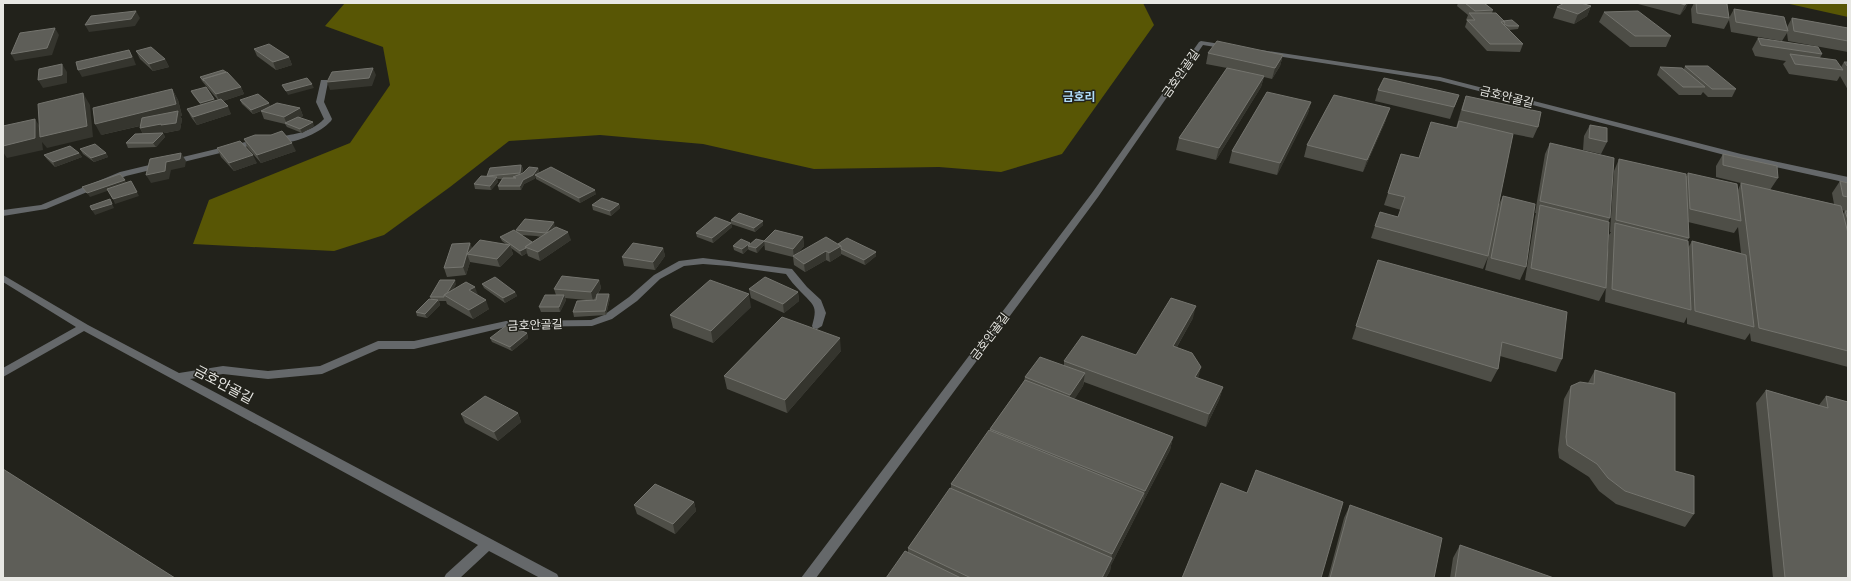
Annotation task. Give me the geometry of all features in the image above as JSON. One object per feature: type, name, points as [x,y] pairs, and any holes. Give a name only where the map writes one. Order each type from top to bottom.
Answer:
[{"type":"street","name":"금호안골길","points":[[808,578],[1095,195],[1201,43],[1240,49]]},
{"type":"street","name":"금호안골길","points":[[1255,51],[1440,79],[1740,156],[1848,180]]},
{"type":"street","points":[[3,213],[43,207],[123,174],[160,164],[256,141],[279,140],[301,136],[321,128],[328,119],[320,102],[324,82]]},
{"type":"street","name":"금호안골길","points":[[177,377],[223,370],[268,375],[322,370],[378,345],[414,345],[506,324],[592,323],[608,318],[633,299],[657,277],[682,263],[703,261],[729,262],[764,269],[789,271],[803,289],[816,300],[821,313],[817,326]]},
{"type":"street","name":"금호안골길","points":[[3,278],[84,327],[552,578]]},
{"type":"street","points":[[3,372],[84,327]]},
{"type":"street","points":[[451,578],[489,543]]},
{"type":"shaded area","points":[[345,3],[1143,3],[1154,25],[1062,154],[1001,172],[939,167],[814,169],[703,144],[600,135],[509,141],[450,187],[384,235],[334,251],[193,244],[209,200],[350,143],[390,85],[383,47],[325,26]]},
{"type":"shaded area","points":[[1785,3],[1848,3],[1848,17]]},
{"type":"building","points":[[1465,3],[1484,3],[1493,10],[1475,11]]},
{"type":"building","points":[[1564,3],[1581,3],[1591,6],[1578,14],[1557,7]]},
{"type":"building","points":[[1696,3],[1727,4],[1729,18],[1697,13]]},
{"type":"building","points":[[1734,9],[1784,17],[1788,31],[1736,22]]},
{"type":"building","points":[[136,11],[131,19],[85,25],[91,16]]},
{"type":"building","points":[[1638,11],[1671,36],[1635,36],[1604,12]]},
{"type":"building","points":[[1469,13],[1496,13],[1505,22],[1501,22],[1523,44],[1490,44],[1467,20],[1475,20]]},
{"type":"building","points":[[1792,18],[1848,28],[1848,41],[1794,31]]},
{"type":"building","points":[[1512,20],[1519,26],[1508,26],[1504,24],[1505,22],[1503,21]]},
{"type":"building","points":[[55,28],[47,48],[11,54],[20,33]]},
{"type":"building","points":[[1758,38],[1818,47],[1822,54],[1761,45]]},
{"type":"building","points":[[1217,41],[1283,55],[1275,68],[1208,53]]},
{"type":"building","points":[[269,44],[289,57],[273,62],[254,49]]},
{"type":"building","points":[[151,47],[165,59],[149,64],[136,51]]},
{"type":"building","points":[[129,50],[132,57],[78,70],[76,62]]},
{"type":"building","points":[[1790,54],[1836,60],[1843,70],[1795,64]]},
{"type":"building","points":[[62,64],[62,75],[38,80],[39,69]]},
{"type":"building","points":[[1685,66],[1708,66],[1736,89],[1712,89]]},
{"type":"building","points":[[1660,67],[1682,68],[1705,87],[1683,87]]},
{"type":"building","points":[[373,68],[369,78],[327,82],[332,72]]},
{"type":"building","points":[[1227,68],[1264,76],[1219,148],[1179,138]]},
{"type":"building","points":[[223,70],[226,72],[203,79],[204,81],[200,77]]},
{"type":"building","points":[[227,72],[241,87],[216,94],[203,79]]},
{"type":"building","points":[[307,78],[312,84],[286,91],[282,85]]},
{"type":"building","points":[[1384,78],[1459,95],[1454,107],[1378,90]]},
{"type":"building","points":[[206,87],[214,99],[200,103],[191,91]]},
{"type":"building","points":[[172,89],[176,104],[95,124],[93,108]]},
{"type":"building","points":[[1267,92],[1311,102],[1280,163],[1232,151]]},
{"type":"building","points":[[83,93],[87,126],[40,137],[38,104]]},
{"type":"building","points":[[258,94],[269,103],[251,110],[240,100]]},
{"type":"building","points":[[1334,95],[1390,108],[1367,160],[1307,145]]},
{"type":"building","points":[[1466,96],[1541,112],[1538,127],[1462,110]]},
{"type":"building","points":[[221,99],[228,106],[193,117],[187,109]]},
{"type":"building","points":[[277,103],[300,108],[284,117],[261,111]]},
{"type":"building","points":[[178,111],[176,123],[140,128],[142,118]]},
{"type":"building","points":[[298,117],[313,122],[300,129],[285,123]]},
{"type":"building","points":[[35,119],[35,138],[3,146],[3,126]]},
{"type":"building","points":[[1459,121],[1513,134],[1488,256],[1375,226],[1380,212],[1398,217],[1405,197],[1388,193],[1401,154],[1419,158],[1431,122],[1457,128]]},
{"type":"building","points":[[1590,125],[1607,128],[1607,142],[1589,138]]},
{"type":"building","points":[[282,131],[292,143],[257,155],[244,139],[255,135],[271,135]]},
{"type":"building","points":[[163,133],[153,143],[126,143],[135,134]]},
{"type":"building","points":[[240,141],[253,155],[229,163],[217,148]]},
{"type":"building","points":[[1550,143],[1614,158],[1610,218],[1540,201]]},
{"type":"building","points":[[95,144],[106,153],[91,158],[80,149]]},
{"type":"building","points":[[70,146],[79,153],[53,162],[44,155]]},
{"type":"building","points":[[181,153],[180,159],[166,162],[165,171],[146,175],[150,159]]},
{"type":"building","points":[[1723,154],[1777,166],[1778,178],[1723,165]]},
{"type":"building","points":[[1619,159],[1686,174],[1689,238],[1616,220]]},
{"type":"building","points":[[521,165],[520,173],[487,176],[490,168]]},
{"type":"building","points":[[529,167],[538,168],[533,175],[523,180],[520,186],[498,186],[503,178],[516,178],[513,177],[523,173]]},
{"type":"building","points":[[551,167],[595,190],[579,198],[535,175]]},
{"type":"building","points":[[1688,173],[1737,184],[1741,221],[1690,209]]},
{"type":"building","points":[[120,174],[125,180],[87,193],[82,187]]},
{"type":"building","points":[[481,176],[497,177],[490,186],[474,184]]},
{"type":"building","points":[[131,181],[137,192],[113,199],[107,189]]},
{"type":"building","points":[[1840,181],[1848,183],[1848,197],[1843,196]]},
{"type":"building","points":[[1741,183],[1841,206],[1848,233],[1848,351],[1759,328]]},
{"type":"building","points":[[1503,196],[1535,204],[1526,267],[1491,258]]},
{"type":"building","points":[[602,198],[619,204],[610,211],[592,205]]},
{"type":"building","points":[[110,199],[112,204],[92,210],[90,206]]},
{"type":"building","points":[[1540,205],[1609,222],[1606,288],[1531,268]]},
{"type":"building","points":[[1845,211],[1848,211],[1848,220]]},
{"type":"building","points":[[739,213],[763,221],[754,228],[731,220]]},
{"type":"building","points":[[715,217],[731,223],[712,238],[696,233]]},
{"type":"building","points":[[525,219],[554,222],[546,233],[516,230]]},
{"type":"building","points":[[1615,223],[1688,241],[1691,310],[1612,289]]},
{"type":"building","points":[[556,227],[568,232],[538,252],[525,247]]},
{"type":"building","points":[[514,230],[532,242],[520,251],[500,237]]},
{"type":"building","points":[[775,230],[803,237],[793,249],[764,241]]},
{"type":"building","points":[[826,237],[841,246],[829,253],[826,251],[804,264],[793,256]]},
{"type":"building","points":[[847,238],[876,252],[864,260],[841,249],[841,246],[838,244]]},
{"type":"building","points":[[741,239],[750,243],[742,249],[733,246]]},
{"type":"building","points":[[756,239],[764,241],[756,248],[748,246]]},
{"type":"building","points":[[480,240],[510,245],[497,259],[467,254]]},
{"type":"building","points":[[1692,241],[1746,255],[1754,327],[1695,311]]},
{"type":"building","points":[[470,243],[463,267],[444,268],[452,244]]},
{"type":"building","points":[[633,243],[663,248],[653,262],[622,257]]},
{"type":"building","points":[[1378,260],[1567,312],[1562,359],[1502,342],[1498,369],[1356,326]]},
{"type":"building","points":[[562,276],[599,280],[591,292],[554,289]]},
{"type":"building","points":[[495,277],[515,292],[503,298],[482,284]]},
{"type":"building","points":[[765,277],[798,292],[783,304],[749,289]]},
{"type":"building","points":[[440,280],[455,280],[444,297],[430,297]]},
{"type":"building","points":[[710,280],[749,294],[711,331],[670,315]]},
{"type":"building","points":[[466,282],[475,287],[469,290],[486,300],[469,310],[444,295]]},
{"type":"building","points":[[597,294],[609,294],[605,311],[573,312],[577,301],[596,300]]},
{"type":"building","points":[[545,295],[564,295],[559,307],[539,307]]},
{"type":"building","points":[[1171,298],[1196,306],[1173,346],[1192,353],[1201,367],[1195,377],[1223,387],[1209,414],[1064,361],[1082,336],[1136,355]]},
{"type":"building","points":[[429,299],[438,300],[425,314],[416,312]]},
{"type":"building","points":[[782,317],[840,338],[785,400],[724,376]]},
{"type":"building","points":[[507,325],[527,333],[510,347],[490,338]]},
{"type":"building","points":[[1040,357],[1085,373],[1070,395],[1025,377]]},
{"type":"building","points":[[1595,370],[1675,393],[1675,471],[1694,476],[1694,514],[1625,491],[1608,478],[1597,464],[1567,445],[1566,437],[1571,386],[1580,382],[1594,384]]},
{"type":"building","points":[[1025,380],[1173,437],[1145,491],[990,429]]},
{"type":"building","points":[[1766,390],[1828,408],[1826,396],[1848,402],[1848,578],[1785,578]]},
{"type":"building","points":[[485,396],[518,413],[494,432],[461,414]]},
{"type":"building","points":[[989,430],[1144,493],[1112,554],[951,484]]},
{"type":"building","points":[[3,469],[175,578],[3,578]]},
{"type":"building","points":[[1256,470],[1343,502],[1321,578],[1182,578],[1221,483],[1247,493]]},
{"type":"building","points":[[655,484],[694,502],[673,524],[634,505]]},
{"type":"building","points":[[950,488],[1112,558],[1102,578],[971,578],[908,548]]},
{"type":"building","points":[[1350,505],[1442,538],[1434,578],[1330,578]]},
{"type":"building","points":[[1460,545],[1554,578],[1455,578]]},
{"type":"building","points":[[905,551],[961,578],[886,578]]},
{"type":"district","name":"금호리","points":[[1079,96]]}]
